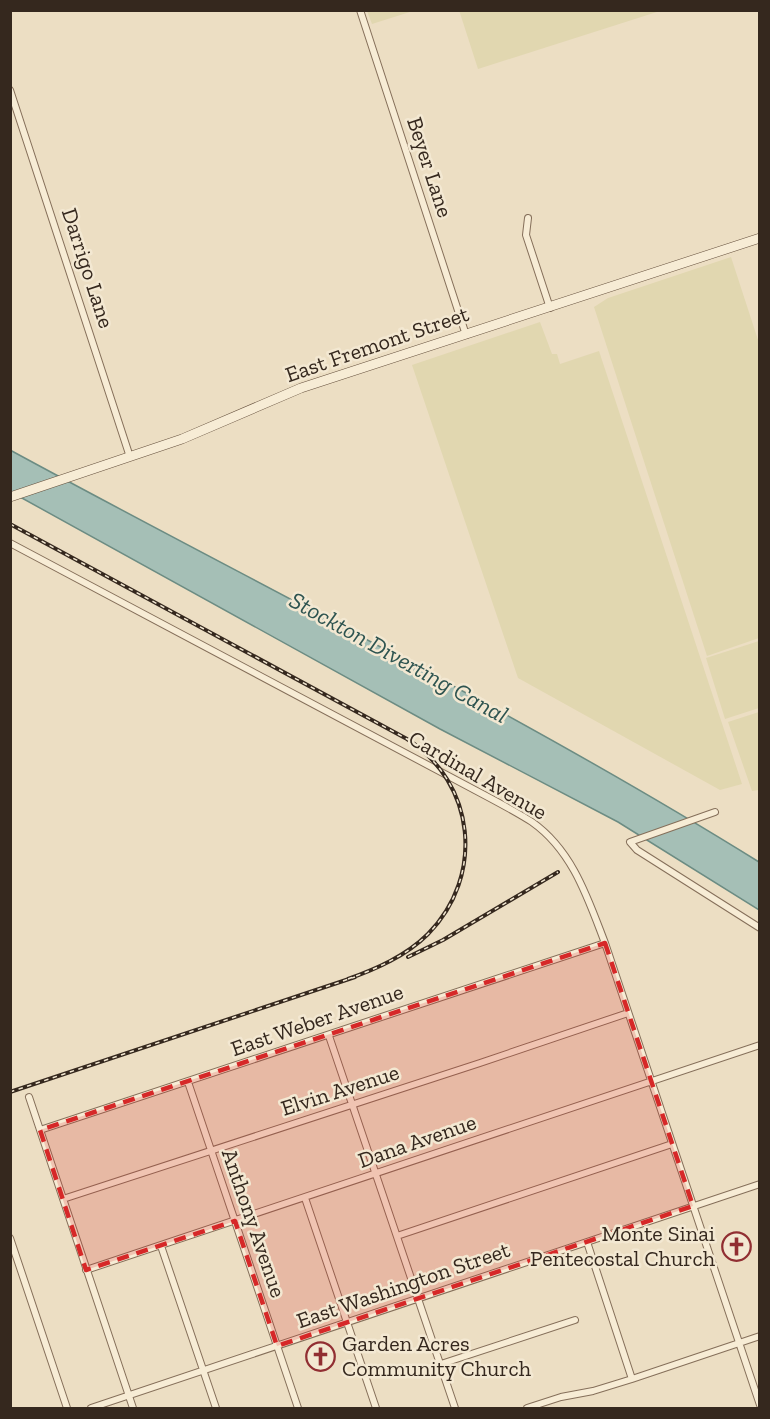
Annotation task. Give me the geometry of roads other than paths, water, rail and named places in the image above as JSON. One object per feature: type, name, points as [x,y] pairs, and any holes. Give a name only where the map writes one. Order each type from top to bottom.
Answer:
[{"type":"main road","name":"East Fremont Street","points":[[10,497],[208,429],[301,388],[759,238]]},
{"type":"street","name":"Beyer Lane","points":[[360,10],[466,335]]},
{"type":"street","name":"Darrigo Lane","points":[[10,90],[130,457]]},
{"type":"street","points":[[528,218],[526,234],[550,308]]},
{"type":"street","name":"Cardinal Avenue","points":[[10,543],[488,797],[533,822],[550,838],[572,864],[605,943],[759,1405]]},
{"type":"street","points":[[716,812],[630,842],[637,850],[759,928]]},
{"type":"street","name":"East Weber Avenue","points":[[40,1130],[605,943]]},
{"type":"street","name":"Elvin Avenue","points":[[63,1199],[628,1013]]},
{"type":"street","points":[[329,1036],[455,1408]]},
{"type":"street","name":"Dana Avenue","points":[[86,1269],[161,1246],[759,1045]]},
{"type":"street","name":"Anthony Avenue","points":[[188,1082],[298,1408]]},
{"type":"street","points":[[29,1097],[133,1408]]},
{"type":"street","points":[[397,1236],[672,1144]]},
{"type":"street","name":"East Washington Street","points":[[91,1408],[759,1184]]},
{"type":"street","points":[[305,1198],[376,1408]]},
{"type":"street","points":[[10,1238],[67,1408]]},
{"type":"street","points":[[587,1242],[632,1379]]},
{"type":"street","points":[[161,1246],[216,1408]]},
{"type":"street","points":[[441,1364],[575,1320]]},
{"type":"street","points":[[527,1408],[632,1379],[759,1336]]},
{"type":"water","name":"Stockton Diverting Canal","points":[[10,450],[575,753],[759,862],[759,910],[618,822],[440,729],[11,492]]},
{"type":"railway","points":[[10,524],[407,739],[430,758],[447,780],[459,805],[465,831],[465,858],[458,885],[446,911],[428,934],[410,949],[380,966],[348,979]]},
{"type":"railway","points":[[408,957],[443,940],[558,872]]},
{"type":"railway","points":[[10,1092],[355,977]]},
{"type":"place","name":"Monte Sinai Pentecostal Church","points":[[736,1246]]},
{"type":"place","name":"Garden Acres Community Church","points":[[321,1356]]}]
